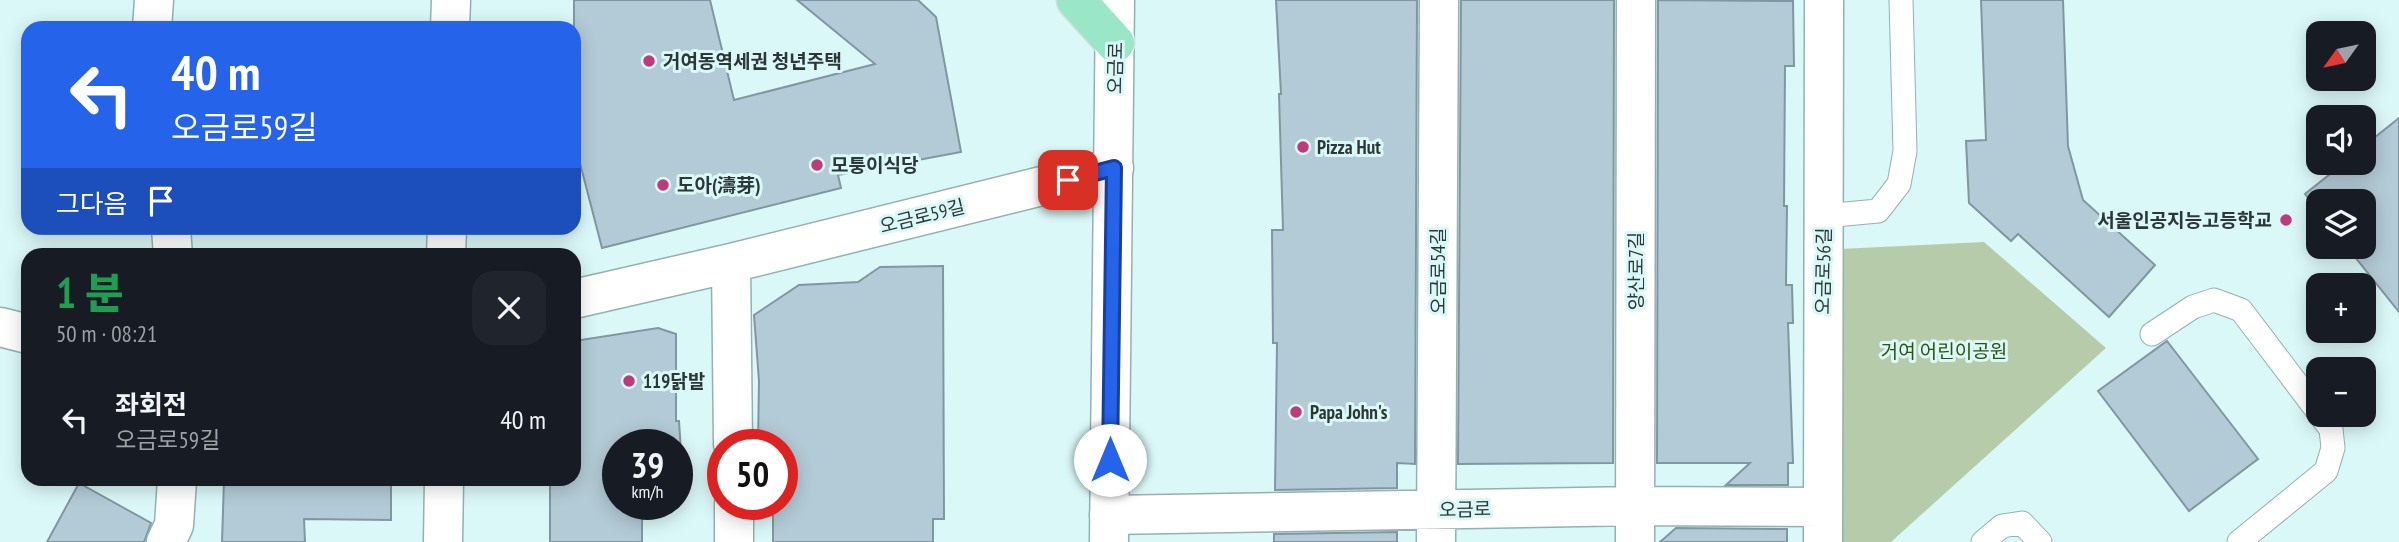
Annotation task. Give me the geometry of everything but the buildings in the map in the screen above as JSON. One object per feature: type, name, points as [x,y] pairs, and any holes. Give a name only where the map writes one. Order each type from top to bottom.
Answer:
[{"type":"main road","points":[[1076,0],[1115,43]]},
{"type":"street","points":[[152,21],[154,0]]},
{"type":"street","points":[[450,0],[450,21]]},
{"type":"street","name":"오금로","points":[[1115,0],[1109,528],[1822,525]]},
{"type":"street","name":"오금로54길","points":[[1437,526],[1439,0]]},
{"type":"street","name":"양산로7길","points":[[1635,524],[1636,0]]},
{"type":"street","name":"오금로56길","points":[[1822,525],[1825,0]]},
{"type":"street","name":"오금로59길","points":[[581,297],[1114,168]]},
{"type":"street","points":[[731,263],[733,429]]},
{"type":"street","points":[[0,327],[21,332]]},
{"type":"street","points":[[166,542],[174,525],[177,486]]},
{"type":"street","points":[[443,542],[444,486]]},
{"type":"street","points":[[734,520],[734,542]]},
{"type":"lane","points":[[1824,216],[1878,211],[1899,184],[1905,151],[1900,0]]},
{"type":"lane","points":[[2152,334],[2193,307],[2214,300],[2241,310],[2306,396]]},
{"type":"lane","points":[[2239,542],[2326,471],[2333,448],[2330,427]]},
{"type":"lane","points":[[1983,542],[2002,526],[2022,523],[2040,542]]},
{"type":"green space","name":"거여 어린이공원","points":[[1984,242],[2106,348],[1891,542],[1837,542],[1840,249]]},
{"type":"place","name":"거여동역세권 청년주택","points":[[649,61]]},
{"type":"place","name":"Pizza Hut","points":[[1303,147]]},
{"type":"place","name":"모퉁이식당","points":[[817,165]]},
{"type":"place","name":"도아(濤芽)","points":[[663,185]]},
{"type":"place","name":"서울인공지능고등학교","points":[[2286,220]]},
{"type":"place","name":"119닭발","points":[[629,381]]},
{"type":"place","name":"Papa John's","points":[[1296,412]]},
{"type":"route","points":[[1068,180],[1114,168],[1110,460]]}]
